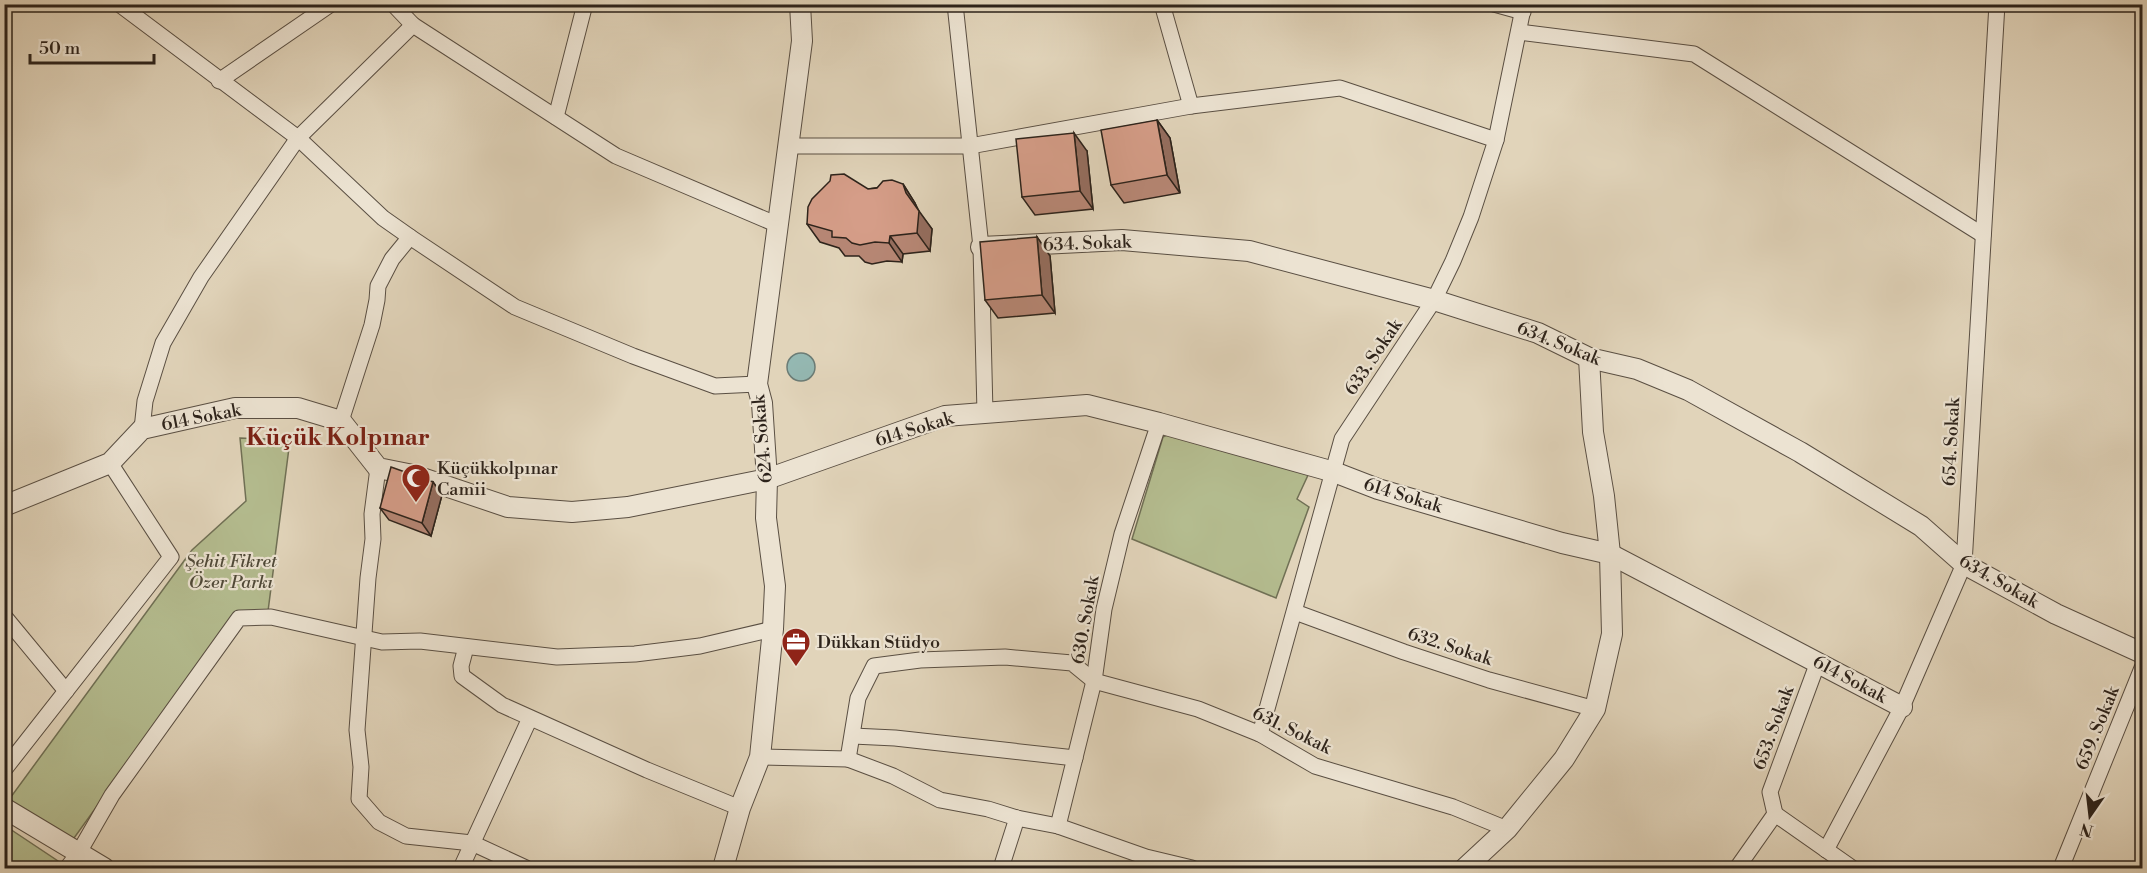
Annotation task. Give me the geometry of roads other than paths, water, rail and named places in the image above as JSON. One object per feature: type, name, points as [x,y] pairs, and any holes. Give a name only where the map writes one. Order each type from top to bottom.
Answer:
[{"type":"street","points":[[119,4],[297,138],[383,218],[515,307],[633,356],[715,386],[756,384]]},
{"type":"street","points":[[219,81],[331,4]]},
{"type":"street","points":[[393,4],[413,25],[616,156],[778,225]]},
{"type":"street","points":[[556,117],[585,4]]},
{"type":"street","name":"624. Sokak","points":[[723,868],[740,808],[760,757],[773,629],[775,586],[766,518],[767,479],[762,403],[756,384],[802,41],[800,4]]},
{"type":"street","points":[[955,4],[981,247],[985,413]]},
{"type":"street","points":[[1162,4],[1191,106]]},
{"type":"street","points":[[1494,4],[1523,8]]},
{"type":"street","name":"654. Sokak","points":[[1826,850],[1902,707],[1964,564],[1997,4]]},
{"type":"street","name":"633. Sokak","points":[[1260,734],[1342,439],[1434,300],[1471,217],[1496,140],[1523,8]]},
{"type":"street","points":[[142,429],[145,401],[163,343],[201,277],[297,138],[413,25]]},
{"type":"street","points":[[1519,32],[1694,54],[1983,236]]},
{"type":"street","points":[[788,146],[970,146],[1191,106],[1340,88],[1496,140]]},
{"type":"street","points":[[410,237],[392,260],[378,286],[372,325],[341,421],[378,468],[372,514],[373,539],[357,730],[361,767],[359,799],[379,822],[406,836],[472,843],[526,868]]},
{"type":"street","name":"634. Sokak","points":[[981,247],[1122,240],[1249,251],[1434,300],[1538,333],[1589,358],[1637,369],[1688,390],[1800,452],[1921,526],[1964,564],[2056,614],[2142,653]]},
{"type":"street","points":[[1464,868],[1507,829],[1564,759],[1595,709],[1612,634],[1610,554],[1604,496],[1593,432],[1589,358]]},
{"type":"street","name":"614 Sokak","points":[[378,468],[413,475],[508,507],[572,512],[628,507],[767,479],[945,416],[1087,405],[1334,472],[1378,489],[1562,543],[1610,554],[1902,707]]},
{"type":"street","name":"614 Sokak","points":[[4,506],[110,463],[142,429],[235,408],[298,408],[341,421]]},
{"type":"street","name":"630. Sokak","points":[[1058,826],[1094,681],[1104,609],[1122,534],[1159,423]]},
{"type":"street","points":[[4,770],[171,557],[110,463]]},
{"type":"street","name":"632. Sokak","points":[[1295,612],[1489,680],[1595,709]]},
{"type":"street","points":[[4,616],[66,691]]},
{"type":"street","points":[[72,861],[112,795],[239,618],[271,617],[382,642],[420,641],[557,657],[635,654],[700,646],[773,629]]},
{"type":"street","points":[[466,647],[461,666],[462,676],[502,705],[740,808]]},
{"type":"street","points":[[848,759],[858,698],[874,666],[920,660],[1005,657],[1072,663],[1094,681]]},
{"type":"street","name":"653. Sokak","points":[[1775,814],[1770,792],[1818,662]]},
{"type":"street","name":"659. Sokak","points":[[2061,868],[2142,668]]},
{"type":"street","name":"631. Sokak","points":[[1094,681],[1198,709],[1260,734],[1315,766],[1453,807],[1507,829]]},
{"type":"street","points":[[461,868],[530,718]]},
{"type":"street","points":[[853,736],[895,738],[1075,758]]},
{"type":"street","points":[[760,757],[848,759],[893,776],[940,800],[988,808],[1017,818],[1058,826],[1146,857],[1192,868]]},
{"type":"street","points":[[4,807],[72,861],[104,868]]},
{"type":"street","points":[[1737,868],[1775,814],[1852,868]]},
{"type":"street","points":[[1001,868],[1017,818]]},
{"type":"water","points":[[801,353],[811,357],[815,367],[811,377],[801,381],[791,377],[787,367],[791,357]]},
{"type":"place","name":"Küçükkolpınar Camii","points":[[416,504]]},
{"type":"place","name":"Dükkan Stüdyo","points":[[796,668]]},
{"type":"district","name":"Küçük Kolpınar","points":[[338,437]]},
{"type":"park label","name":"Şehit Fikret Özer Parkı","points":[[231,571]]}]
